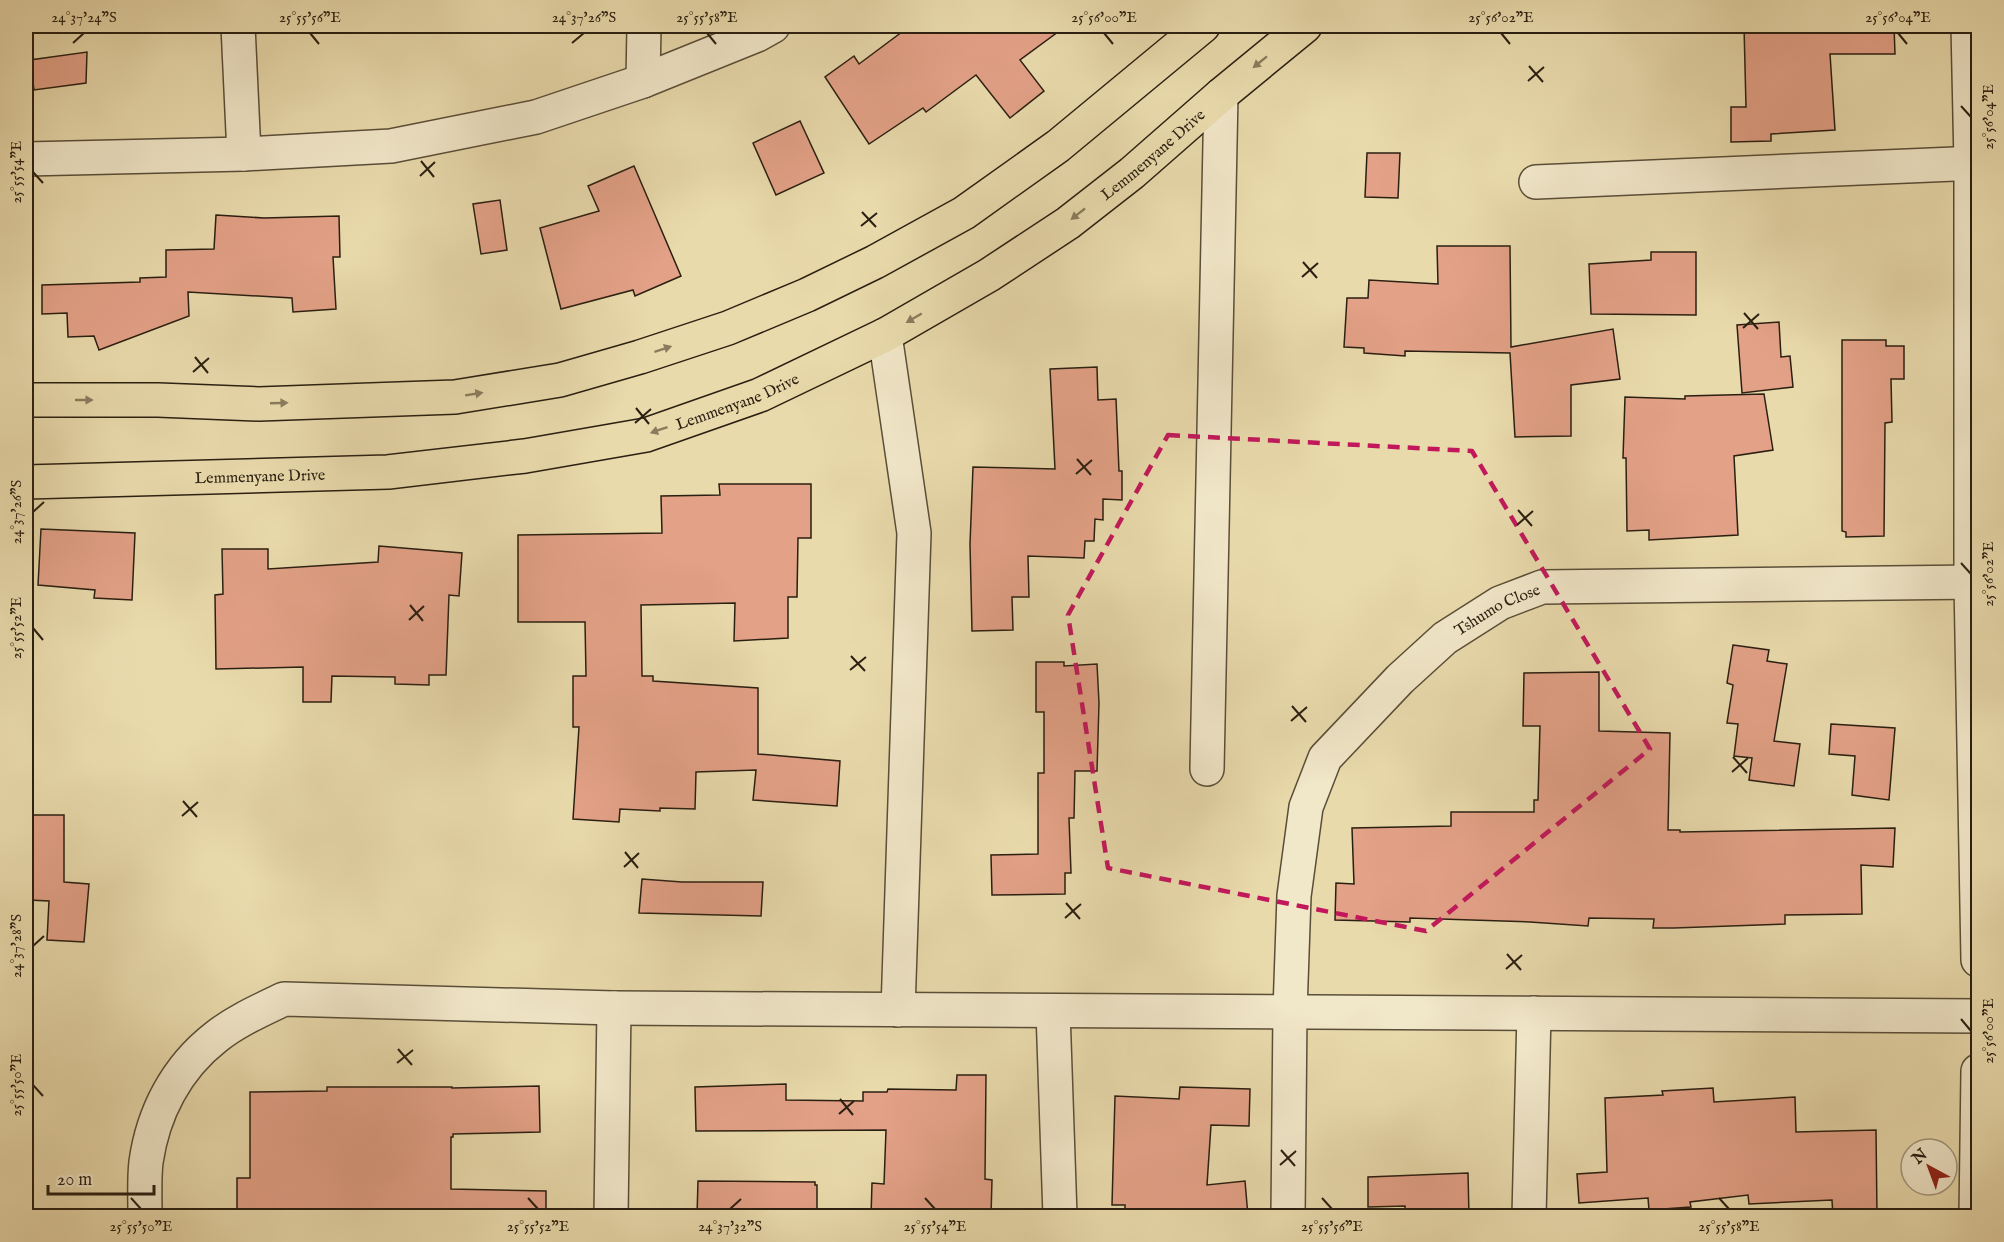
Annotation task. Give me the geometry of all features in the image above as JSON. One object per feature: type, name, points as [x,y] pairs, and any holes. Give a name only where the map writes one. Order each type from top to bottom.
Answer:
[{"type":"main road","points":[[26,400],[158,400],[259,404],[455,397],[560,380],[640,357],[728,328],[807,295],[875,262],[964,213],[1058,146],[1203,26]]},
{"type":"main road","name":"Lemmenyane Drive","points":[[26,482],[388,472],[525,456],[646,435],[760,396],[885,335],[989,275],[1068,223],[1132,173],[1221,95],[1305,26]]},
{"type":"street","points":[[238,26],[243,154]]},
{"type":"street","points":[[643,81],[644,26]]},
{"type":"street","points":[[26,159],[243,154],[391,146],[536,117],[643,81],[757,35],[772,26]]},
{"type":"street","points":[[1968,26],[1975,163],[1978,960]]},
{"type":"street","points":[[1207,769],[1221,95]]},
{"type":"street","points":[[1536,182],[1975,163]]},
{"type":"street","points":[[885,335],[914,533],[898,1010]]},
{"type":"street","name":"Tshumo Close","points":[[1288,1216],[1290,1011],[1295,885],[1306,807],[1325,758],[1400,679],[1454,632],[1500,603],[1542,586],[1975,582]]},
{"type":"street","points":[[145,1216],[146,1163],[154,1124],[171,1085],[191,1060],[216,1037],[251,1015],[284,999],[614,1008],[1978,1016]]},
{"type":"street","points":[[611,1216],[614,1008]]},
{"type":"street","points":[[1053,1011],[1060,1216]]},
{"type":"street","points":[[1529,1216],[1534,1013]]},
{"type":"street","points":[[1976,1216],[1978,1071]]},
{"type":"highlighted area","points":[[1168,435],[1472,451],[1650,749],[1426,931],[1108,868],[1068,615]]},
{"type":"building","points":[[910,26],[1066,26],[1020,60],[1044,91],[1010,118],[976,75],[926,112],[923,108],[869,144],[825,77],[854,56],[859,64]]},
{"type":"building","points":[[1744,26],[1771,26],[1772,32],[1839,28],[1839,26],[1894,26],[1895,54],[1830,54],[1835,130],[1771,134],[1771,141],[1731,142],[1731,107],[1746,107]]},
{"type":"building","points":[[87,52],[86,83],[34,90],[30,60]]},
{"type":"building","points":[[800,121],[824,173],[776,195],[753,143]]},
{"type":"building","points":[[1367,153],[1400,153],[1398,198],[1365,197]]},
{"type":"building","points":[[634,166],[681,276],[635,296],[633,290],[561,309],[540,228],[599,211],[588,186]]},
{"type":"building","points":[[500,200],[507,250],[481,254],[473,204]]},
{"type":"building","points":[[216,215],[264,218],[339,216],[340,257],[333,257],[336,309],[293,312],[292,298],[188,292],[189,316],[99,350],[94,336],[68,337],[67,313],[42,314],[42,285],[140,282],[140,278],[166,277],[166,250],[214,249]]},
{"type":"building","points":[[1437,246],[1510,246],[1511,347],[1613,329],[1620,379],[1571,385],[1571,436],[1515,437],[1510,353],[1405,351],[1405,356],[1364,353],[1364,348],[1344,347],[1347,298],[1368,298],[1369,280],[1438,284]]},
{"type":"building","points":[[1651,252],[1696,252],[1696,315],[1591,314],[1589,264],[1651,260]]},
{"type":"building","points":[[1779,322],[1781,357],[1790,356],[1793,387],[1742,393],[1737,325]]},
{"type":"building","points":[[1842,340],[1886,340],[1886,346],[1904,346],[1904,379],[1891,379],[1892,422],[1885,423],[1884,536],[1846,537],[1846,532],[1842,531]]},
{"type":"building","points":[[1097,367],[1098,400],[1116,399],[1122,500],[1103,499],[1103,520],[1095,519],[1094,541],[1085,541],[1084,558],[1028,556],[1029,597],[1012,597],[1013,630],[972,631],[970,544],[973,467],[1055,469],[1050,369]]},
{"type":"building","points":[[1764,394],[1773,450],[1734,456],[1738,535],[1649,540],[1649,530],[1627,531],[1626,458],[1623,458],[1625,397],[1685,399],[1685,396]]},
{"type":"building","points":[[719,484],[811,484],[811,538],[798,538],[797,597],[788,597],[788,638],[734,641],[735,603],[641,605],[642,676],[653,676],[653,681],[758,688],[758,754],[840,761],[837,806],[753,800],[756,770],[696,772],[695,809],[660,808],[660,811],[620,809],[619,822],[573,819],[579,727],[573,727],[573,676],[586,676],[585,622],[518,622],[518,535],[662,533],[661,496],[720,495]]},
{"type":"building","points":[[41,529],[135,533],[132,600],[94,598],[95,590],[38,585]]},
{"type":"building","points":[[379,546],[462,553],[459,596],[449,595],[446,675],[429,675],[429,685],[395,684],[395,677],[332,676],[331,702],[303,702],[303,667],[216,669],[215,595],[223,594],[222,549],[268,549],[268,569],[378,562]]},
{"type":"building","points":[[1733,645],[1769,650],[1767,661],[1787,664],[1774,741],[1800,744],[1794,786],[1749,780],[1752,758],[1734,756],[1738,724],[1727,723],[1733,685],[1727,683]]},
{"type":"building","points":[[1036,662],[1064,662],[1064,666],[1097,664],[1099,703],[1097,771],[1075,771],[1074,818],[1069,818],[1071,873],[1065,873],[1065,894],[992,895],[991,855],[1038,854],[1038,773],[1044,773],[1044,712],[1036,712]]},
{"type":"building","points":[[1599,672],[1599,731],[1670,733],[1668,830],[1680,830],[1680,832],[1895,828],[1893,867],[1861,865],[1862,914],[1785,915],[1785,924],[1674,928],[1653,928],[1654,919],[1589,918],[1588,926],[1410,918],[1410,922],[1335,920],[1336,883],[1354,884],[1352,828],[1451,826],[1451,812],[1534,812],[1534,800],[1538,800],[1540,726],[1523,726],[1524,673]]},
{"type":"building","points":[[1831,724],[1895,728],[1889,800],[1852,795],[1855,756],[1829,754]]},
{"type":"building","points":[[28,815],[64,815],[64,882],[89,884],[84,942],[47,940],[49,901],[29,900],[32,865],[28,865]]},
{"type":"building","points":[[642,879],[682,882],[763,882],[761,916],[639,913]]},
{"type":"building","points":[[957,1075],[986,1075],[985,1179],[992,1180],[991,1216],[871,1216],[872,1183],[884,1184],[886,1130],[696,1131],[695,1087],[786,1084],[786,1100],[863,1101],[863,1092],[887,1092],[888,1089],[956,1090]]},
{"type":"building","points":[[539,1086],[540,1132],[453,1134],[451,1137],[451,1189],[546,1191],[546,1216],[237,1216],[237,1178],[250,1178],[250,1092],[327,1091],[327,1087]]},
{"type":"building","points":[[1180,1087],[1250,1089],[1249,1126],[1211,1125],[1207,1185],[1245,1181],[1248,1216],[1125,1216],[1125,1205],[1112,1205],[1115,1096],[1179,1099]]},
{"type":"building","points":[[1713,1088],[1714,1102],[1795,1097],[1796,1132],[1876,1130],[1877,1216],[1833,1216],[1832,1200],[1749,1204],[1748,1195],[1690,1202],[1691,1207],[1649,1210],[1648,1198],[1579,1203],[1577,1174],[1607,1172],[1605,1098],[1663,1095],[1662,1091]]},
{"type":"building","points":[[1468,1173],[1469,1216],[1405,1216],[1405,1206],[1368,1207],[1368,1177]]},
{"type":"building","points":[[698,1181],[815,1182],[817,1185],[817,1216],[697,1216]]}]
